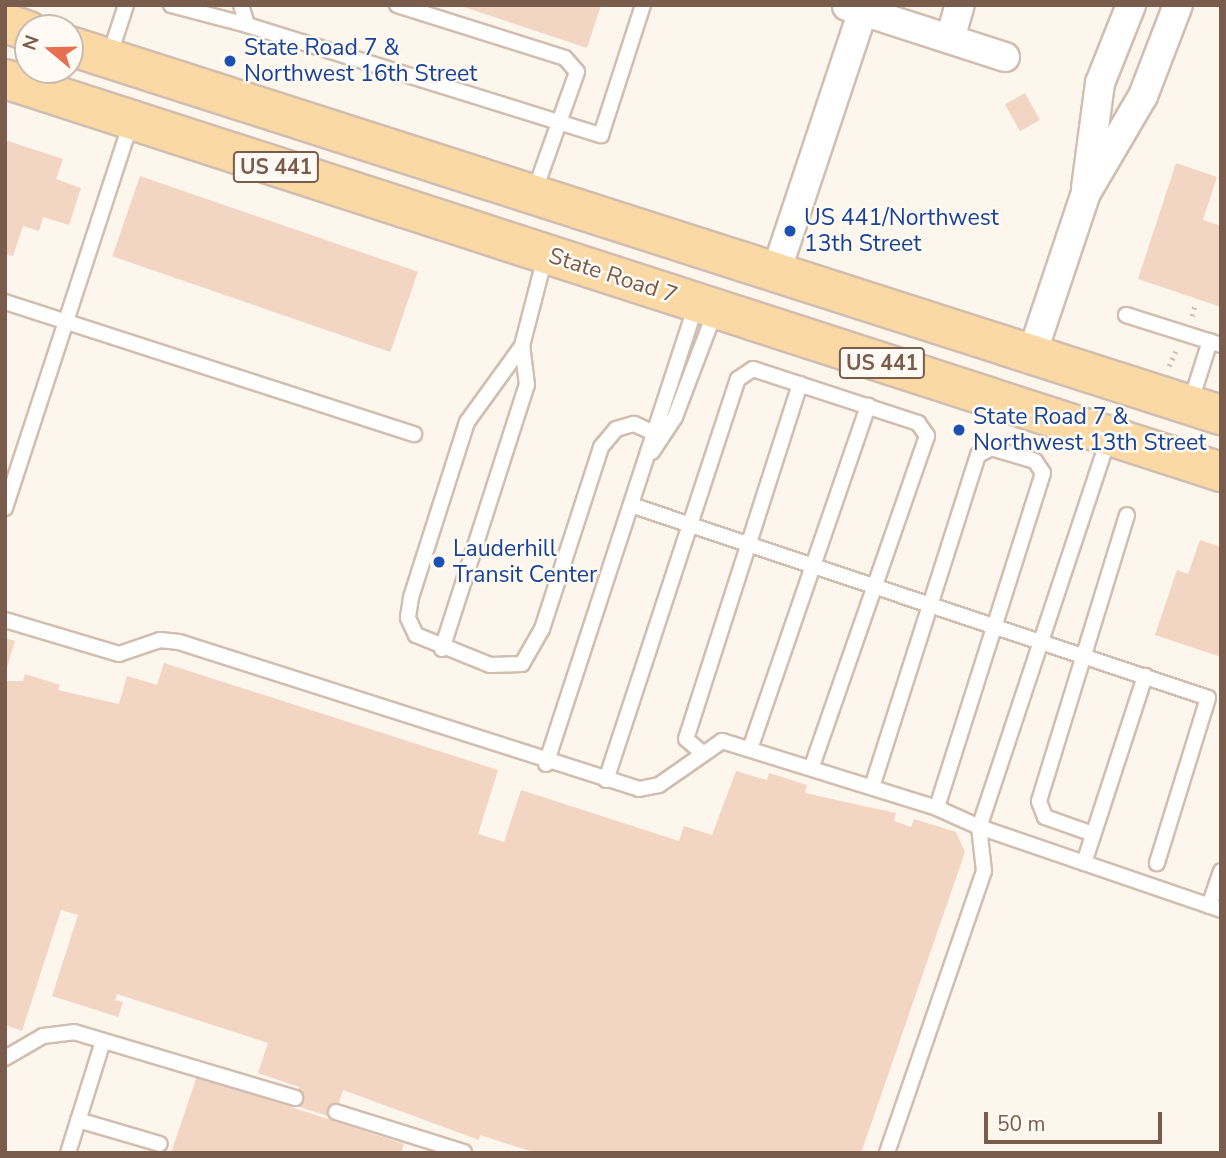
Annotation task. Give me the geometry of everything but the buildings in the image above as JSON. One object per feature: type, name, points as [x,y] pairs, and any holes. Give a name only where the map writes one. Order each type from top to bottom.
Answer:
[{"type":"main road","name":"US 441","points":[[84,51],[1205,410]]},
{"type":"main road","name":"State Road 7","points":[[5,79],[1221,472]]},
{"type":"main road","points":[[441,220],[502,213],[534,193],[545,211],[546,255]]},
{"type":"main road","points":[[707,306],[724,276],[776,272]]},
{"type":"street","points":[[950,39],[960,5]]},
{"type":"street","points":[[1086,193],[1100,83],[1130,5]]},
{"type":"street","points":[[1031,354],[1086,193],[1143,96],[1178,5]]},
{"type":"street","points":[[776,272],[854,8],[1005,57]]},
{"type":"lane","points":[[108,59],[126,5]]},
{"type":"lane","points":[[171,5],[247,25],[601,135],[642,7]]},
{"type":"lane","points":[[241,5],[247,25]]},
{"type":"lane","points":[[397,5],[565,58],[577,72],[534,193]]},
{"type":"lane","points":[[5,508],[132,121]]},
{"type":"lane","points":[[546,255],[522,346],[467,422],[411,598],[408,618],[416,635],[442,649],[507,668],[522,664],[542,629],[601,447],[617,429],[634,424],[652,432]]},
{"type":"lane","points":[[5,302],[414,434]]},
{"type":"lane","points":[[546,764],[649,456],[652,432],[707,306]]},
{"type":"lane","points":[[649,456],[675,417],[707,306]]},
{"type":"lane","points":[[1126,315],[1215,343],[1205,410]]},
{"type":"lane","points":[[442,649],[527,385],[522,346]]},
{"type":"lane","points":[[606,780],[738,379],[753,369],[918,423],[928,436],[812,767]]},
{"type":"lane","points":[[700,751],[686,740],[800,384]]},
{"type":"lane","points":[[751,746],[868,406]]},
{"type":"lane","points":[[887,1153],[984,871],[979,827],[1109,437]]},
{"type":"lane","points":[[872,786],[978,455],[991,448],[1035,461],[1043,473],[937,808]]},
{"type":"lane","points":[[631,505],[1042,639],[1208,698],[1157,863]]},
{"type":"lane","points":[[1093,834],[1045,817],[1039,801],[1127,515]]},
{"type":"lane","points":[[5,620],[119,654],[160,640],[179,642],[546,764],[639,789],[659,785],[700,751],[722,741],[751,746],[937,808],[979,827],[1215,908],[1221,871]]},
{"type":"lane","points":[[1084,863],[1144,676]]},
{"type":"lane","points":[[5,1058],[43,1036],[74,1032],[295,1098]]},
{"type":"lane","points":[[68,1153],[103,1041]]},
{"type":"lane","points":[[336,1112],[464,1152]]},
{"type":"lane","points":[[78,1120],[160,1144]]},
{"type":"place","name":"State Road 7 & Northwest 16th Street","points":[[230,61]]},
{"type":"place","name":"US 441/Northwest 13th Street","points":[[790,231]]},
{"type":"place","name":"State Road 7 & Northwest 13th Street","points":[[959,430]]},
{"type":"place","name":"Lauderhill Transit Center","points":[[439,562]]}]
